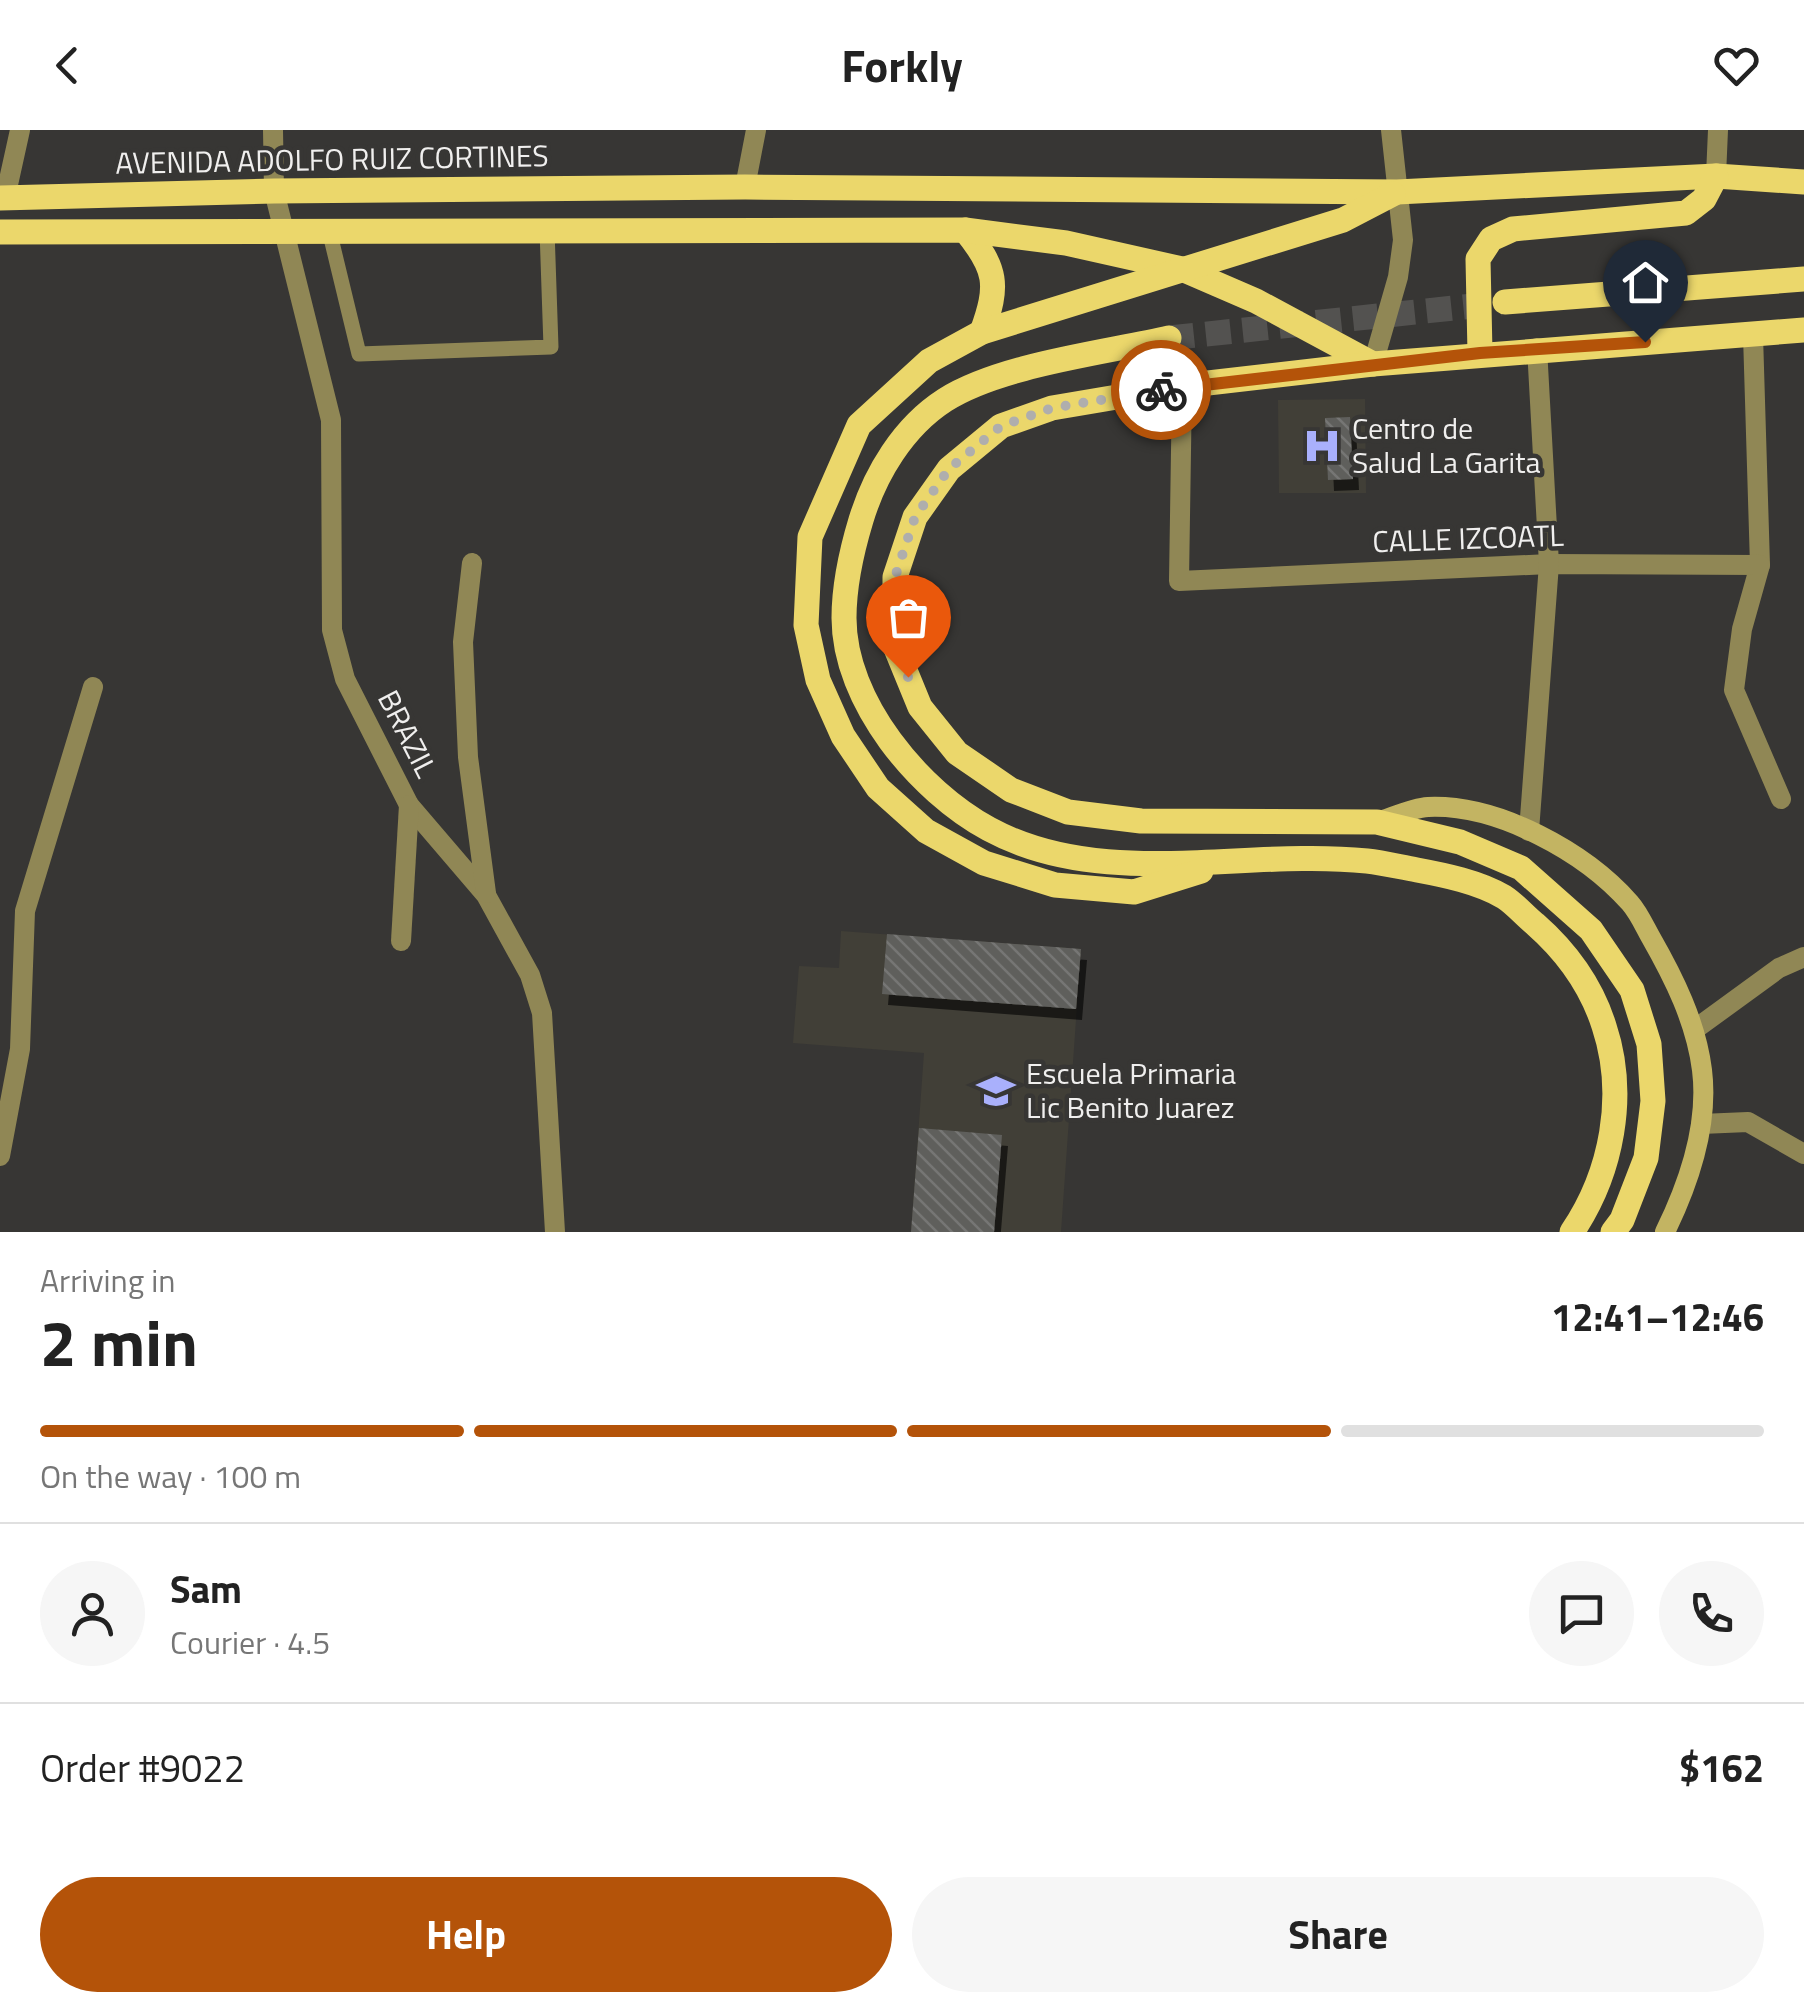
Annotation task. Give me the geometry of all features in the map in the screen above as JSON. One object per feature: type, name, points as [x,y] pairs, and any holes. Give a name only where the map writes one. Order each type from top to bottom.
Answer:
[{"type":"main road","name":"AVENIDA ADOLFO RUIZ CORTINES","points":[[3,198],[745,187],[1397,192],[1716,176],[1804,182]]},
{"type":"main road","points":[[1480,353],[1478,259],[1491,240],[1513,229],[1686,213],[1704,199],[1716,176]]},
{"type":"main road","points":[[1235,861],[1134,892],[1055,885],[984,863],[926,832],[878,788],[844,736],[818,680],[806,624],[810,536],[859,425],[929,361],[982,332],[1343,220],[1397,192]]},
{"type":"main road","points":[[0,232],[966,230],[1066,243],[1182,270],[1256,301],[1373,364]]},
{"type":"main road","points":[[966,230],[987,256],[994,296],[982,332]]},
{"type":"main road","points":[[1506,302],[1804,279]]},
{"type":"main road","points":[[1613,1232],[1622,1220],[1646,1158],[1653,1101],[1649,1044],[1632,990],[1591,930],[1521,868],[1460,842],[1377,822],[1141,820],[1068,812],[1011,790],[957,753],[920,708],[895,646],[895,577],[915,517],[949,469],[1001,426],[1052,408],[1182,386],[1373,364],[1537,348],[1804,330]]},
{"type":"main road","points":[[1169,338],[994,377],[944,401],[897,444],[868,497],[847,564],[844,622],[853,672],[884,734],[930,788],[990,830],[1062,855],[1132,864],[1366,861],[1444,875],[1504,897],[1562,948],[1595,999],[1611,1046],[1616,1096],[1608,1157],[1592,1203],[1572,1232]]},
{"type":"street","points":[[3,198],[20,130]]},
{"type":"street","name":"BRAZIL","points":[[273,130],[274,192],[331,420],[332,630],[345,679],[409,804],[486,895],[530,975],[542,1013],[555,1232]]},
{"type":"street","points":[[745,187],[756,130]]},
{"type":"street","points":[[1373,364],[1398,276],[1403,240],[1391,130]]},
{"type":"street","points":[[1716,176],[1718,130]]},
{"type":"street","points":[[1753,334],[1760,565],[1742,629],[1734,690],[1781,799]]},
{"type":"street","points":[[1529,831],[1549,564],[1537,348]]},
{"type":"street","name":"CALLE IZCOATL","points":[[1182,386],[1179,582],[1549,564],[1760,565]]},
{"type":"street","points":[[472,562],[464,661],[468,757],[486,895]]},
{"type":"street","points":[[0,1156],[20,1049],[25,911],[93,687]]},
{"type":"street","points":[[402,940],[409,804]]},
{"type":"street","points":[[1377,822],[1425,807],[1474,810],[1574,854],[1632,904],[1673,976],[1694,1030],[1702,1073],[1701,1124],[1686,1189],[1665,1232]]},
{"type":"street","points":[[1694,1030],[1780,968],[1804,957]]},
{"type":"street","points":[[1701,1124],[1748,1122],[1804,1154]]},
{"type":"lane","points":[[329,230],[359,354],[551,348],[546,230]]},
{"type":"shaded area","name":"Centro de Salud La Garita","points":[[1365,399],[1366,493],[1279,493],[1278,400]]},
{"type":"shaded area","name":"Escuela Primaria Lic Benito Juarez","points":[[841,931],[1081,949],[1061,1232],[911,1232],[924,1053],[793,1043],[799,966],[839,968]]},
{"type":"building","points":[[1350,417],[1353,479],[1328,480],[1325,418]]},
{"type":"building","points":[[887,934],[1081,949],[1076,1009],[882,994]]},
{"type":"building","points":[[919,1128],[1002,1135],[994,1232],[911,1232]]},
{"type":"tunnel","points":[[1169,338],[1501,303]]},
{"type":"way so far","points":[[908,677],[895,646],[895,577],[915,517],[949,469],[1001,426],[1052,408],[1161,390]]},
{"type":"place","name":"Centro de Salud La Garita","points":[[1322,446]]},
{"type":"place","name":"Escuela Primaria Lic Benito Juarez","points":[[996,1091]]},
{"type":"route","points":[[1161,390],[1480,353],[1645,342]]}]
